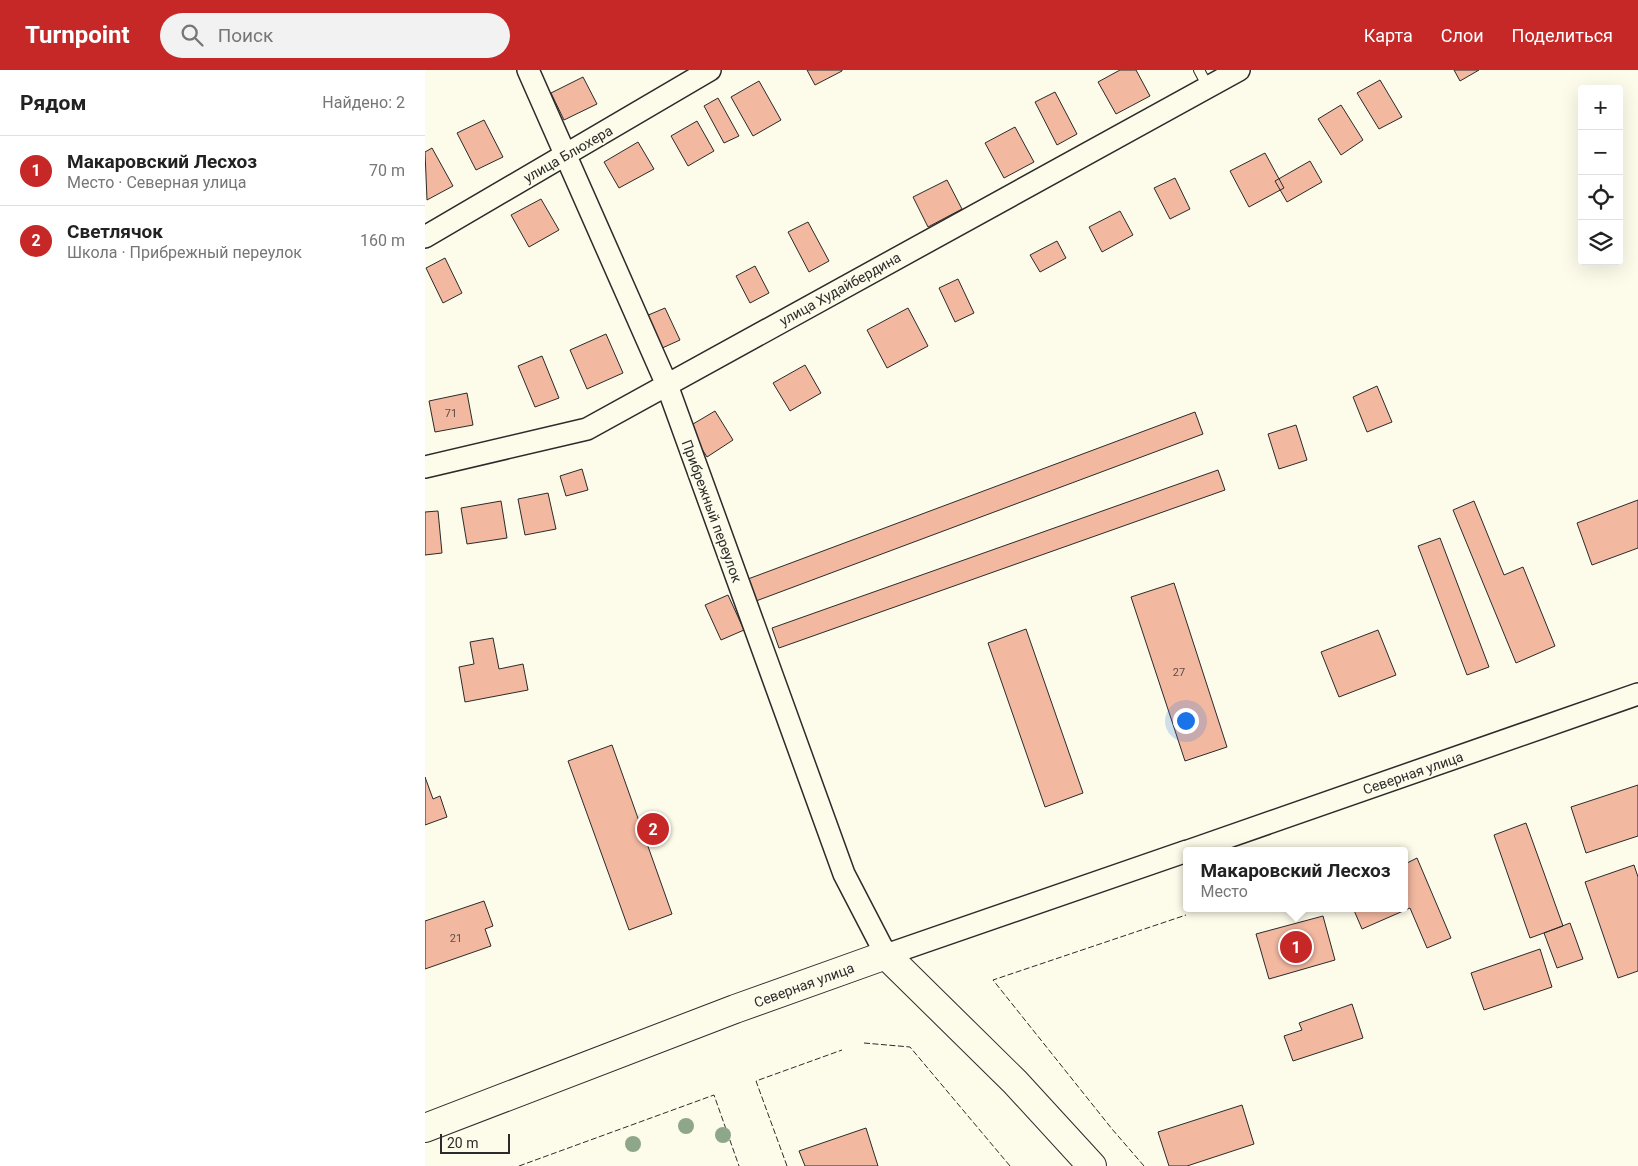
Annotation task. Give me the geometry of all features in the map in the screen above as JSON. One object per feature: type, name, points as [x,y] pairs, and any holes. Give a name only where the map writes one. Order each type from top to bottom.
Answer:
[{"type":"main road","name":"Северная улица","points":[[425,1128],[735,1009],[886,955]]},
{"type":"main road","points":[[886,955],[1015,1082],[1092,1166]]},
{"type":"street","name":"Прибрежный переулок","points":[[528,70],[667,385],[844,874],[886,955]]},
{"type":"street","name":"улица Блюхера","points":[[425,238],[710,70]]},
{"type":"street","name":"улица Худайбердина","points":[[425,467],[587,429],[1204,78],[1239,70]]},
{"type":"street","name":"Северная улица","points":[[1199,847],[1638,694]]},
{"type":"street","name":"Северная улица","points":[[886,955],[1183,853]]},
{"type":"building","points":[[807,70],[842,70],[842,71],[815,85]]},
{"type":"building","points":[[1120,70],[1136,70],[1150,96],[1116,114],[1098,82]]},
{"type":"building","points":[[1454,70],[1479,70],[1460,81]]},
{"type":"building","points":[[583,77],[597,104],[564,120],[551,93]]},
{"type":"building","points":[[1380,80],[1402,117],[1379,129],[1357,93]]},
{"type":"building","points":[[759,81],[781,120],[753,136],[731,97]]},
{"type":"building","points":[[1055,92],[1077,134],[1057,145],[1035,102]]},
{"type":"building","points":[[718,98],[739,136],[724,143],[704,106]]},
{"type":"building","points":[[1341,105],[1363,140],[1341,155],[1318,119]]},
{"type":"building","points":[[484,120],[503,157],[476,170],[457,133]]},
{"type":"building","points":[[697,121],[714,151],[688,166],[671,136]]},
{"type":"building","points":[[1015,127],[1034,162],[1004,178],[985,143]]},
{"type":"building","points":[[638,142],[654,169],[619,188],[604,162]]},
{"type":"building","points":[[432,148],[453,186],[427,200],[425,152]]},
{"type":"building","points":[[1265,153],[1284,188],[1249,207],[1230,171]]},
{"type":"building","points":[[1310,161],[1322,182],[1287,202],[1275,181]]},
{"type":"building","points":[[1175,178],[1190,209],[1170,219],[1154,188]]},
{"type":"building","points":[[947,180],[962,209],[928,227],[913,197]]},
{"type":"building","points":[[541,199],[559,230],[529,247],[511,215]]},
{"type":"building","points":[[1120,211],[1133,235],[1102,252],[1089,227]]},
{"type":"building","points":[[808,222],[829,261],[809,272],[788,232]]},
{"type":"building","points":[[1057,241],[1066,258],[1040,272],[1030,255]]},
{"type":"building","points":[[445,258],[462,293],[443,303],[426,268]]},
{"type":"building","points":[[755,266],[769,293],[750,303],[736,276]]},
{"type":"building","points":[[958,279],[974,313],[955,322],[939,288]]},
{"type":"building","points":[[665,308],[680,340],[660,349],[646,316]]},
{"type":"building","points":[[908,308],[928,346],[887,368],[867,330]]},
{"type":"building","points":[[606,334],[623,373],[587,389],[570,350]]},
{"type":"building","points":[[542,356],[559,398],[535,407],[518,366]]},
{"type":"building","points":[[805,365],[821,393],[790,411],[773,383]]},
{"type":"building","points":[[1377,386],[1392,422],[1367,432],[1353,397]]},
{"type":"building","points":[[467,393],[473,425],[435,432],[429,401]]},
{"type":"building","points":[[715,411],[733,440],[707,457],[688,427]]},
{"type":"building","points":[[1195,412],[1203,434],[756,601],[748,579]]},
{"type":"building","points":[[1296,425],[1307,460],[1279,469],[1268,434]]},
{"type":"building","points":[[582,469],[588,490],[566,496],[560,476]]},
{"type":"building","points":[[1218,470],[1225,490],[779,648],[772,628]]},
{"type":"building","points":[[548,493],[556,529],[525,535],[518,499]]},
{"type":"building","points":[[1638,500],[1638,548],[1592,565],[1577,523]]},
{"type":"building","points":[[501,501],[507,538],[467,544],[461,508]]},
{"type":"building","points":[[1474,501],[1504,575],[1523,567],[1555,646],[1516,663],[1453,510]]},
{"type":"building","points":[[438,511],[442,553],[425,555],[425,512]]},
{"type":"building","points":[[1440,538],[1489,667],[1467,675],[1418,546]]},
{"type":"building","points":[[1174,583],[1227,747],[1185,761],[1131,597]]},
{"type":"building","points":[[728,595],[744,630],[721,640],[705,605]]},
{"type":"building","points":[[1026,629],[1083,793],[1045,807],[988,643]]},
{"type":"building","points":[[1378,630],[1396,675],[1339,697],[1321,652]]},
{"type":"building","points":[[493,638],[499,669],[523,664],[528,690],[465,702],[459,667],[474,664],[470,642]]},
{"type":"building","points":[[612,745],[672,914],[629,930],[568,761]]},
{"type":"building","points":[[425,777],[433,799],[440,796],[447,817],[425,825]]},
{"type":"building","points":[[1638,785],[1638,836],[1586,853],[1571,807]]},
{"type":"building","points":[[1526,823],[1563,926],[1530,938],[1494,835]]},
{"type":"building","points":[[1417,858],[1451,938],[1427,948],[1410,908],[1408,909],[1408,862]]},
{"type":"building","points":[[1634,865],[1638,877],[1638,971],[1618,978],[1585,882]]},
{"type":"building","points":[[484,901],[493,926],[485,929],[491,946],[425,969],[425,921]]},
{"type":"building","points":[[1355,912],[1401,912],[1362,929]]},
{"type":"building","points":[[1323,916],[1335,960],[1269,979],[1256,934]]},
{"type":"building","points":[[1570,923],[1583,959],[1557,968],[1544,933]]},
{"type":"building","points":[[1540,949],[1552,987],[1484,1010],[1471,973]]},
{"type":"building","points":[[1352,1004],[1363,1038],[1293,1061],[1284,1036],[1302,1030],[1299,1023]]},
{"type":"building","points":[[1242,1105],[1254,1144],[1187,1166],[1169,1166],[1158,1132]]},
{"type":"building","points":[[866,1128],[878,1166],[805,1166],[799,1151]]},
{"type":"fence","points":[[1144,1166],[1112,1129],[993,980],[1186,915]]},
{"type":"fence","points":[[864,1043],[910,1047],[1010,1166]]},
{"type":"fence","points":[[787,1166],[756,1081],[842,1050]]},
{"type":"fence","points":[[519,1166],[714,1095],[739,1166]]},
{"type":"place","name":"Светлячок","points":[[653,829]]},
{"type":"place","name":"Макаровский Лесхоз","points":[[1296,947]]}]
